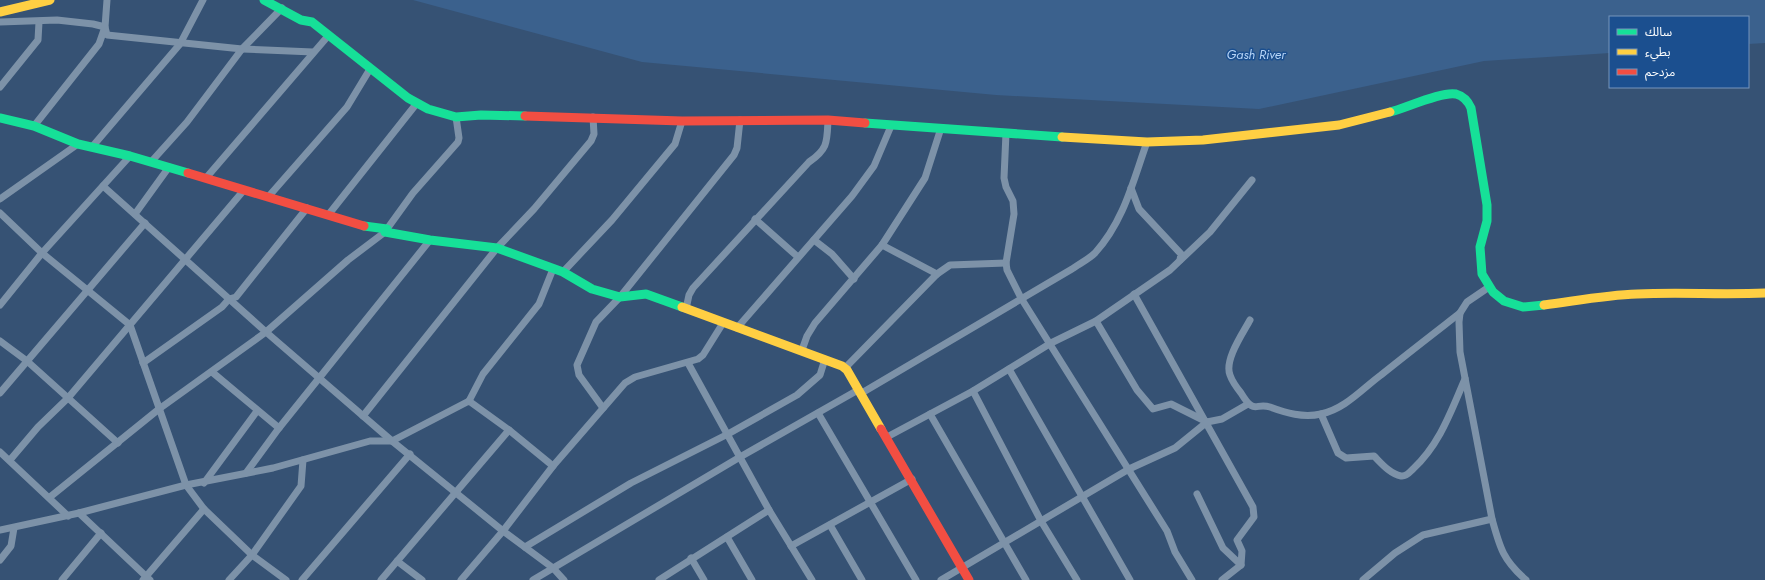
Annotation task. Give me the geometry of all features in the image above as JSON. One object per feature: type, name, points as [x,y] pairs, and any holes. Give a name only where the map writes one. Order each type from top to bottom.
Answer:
[{"type":"main road","points":[[0,12],[50,0]]},
{"type":"main road","points":[[264,0],[282,8],[301,20],[312,22],[398,91],[417,103],[439,113],[456,117],[481,115],[593,116],[682,121],[828,120],[891,126],[1147,142],[1203,140],[1318,129],[1382,116],[1446,94],[1453,93],[1461,95],[1471,108],[1487,205],[1488,216],[1482,238],[1480,257],[1482,274],[1489,287],[1504,301],[1523,307],[1636,294],[1679,293],[1723,295],[1765,293]]},
{"type":"main road","points":[[0,118],[34,126],[78,144],[130,156],[244,190],[270,196],[330,214],[360,225],[430,240],[497,248],[563,272],[592,289],[620,297],[646,294],[723,323],[802,350],[845,368],[912,479],[969,580]]},
{"type":"street","points":[[107,0],[105,28],[107,35],[242,50],[313,52]]},
{"type":"street","points":[[92,147],[180,44],[203,0]]},
{"type":"street","points":[[151,162],[187,122],[242,50],[282,8]]},
{"type":"street","points":[[0,22],[38,22],[57,20],[73,21],[105,28]]},
{"type":"street","points":[[0,87],[38,40],[38,22]]},
{"type":"street","points":[[34,126],[93,52],[105,28]]},
{"type":"street","points":[[206,178],[328,36]]},
{"type":"street","points":[[270,196],[347,107],[370,68]]},
{"type":"street","points":[[330,214],[417,103]]},
{"type":"street","points":[[363,416],[497,248],[534,209],[591,141],[594,134],[593,116]]},
{"type":"street","points":[[50,497],[159,409],[266,332],[348,260],[386,230],[413,193],[458,142],[459,138],[456,117]]},
{"type":"street","points":[[604,408],[579,375],[577,365],[596,322],[620,297],[734,155],[737,148],[740,120]]},
{"type":"street","points":[[686,309],[689,295],[693,288],[809,162],[820,154],[827,143],[828,120]]},
{"type":"street","points":[[563,272],[612,220],[675,144],[682,121]]},
{"type":"street","points":[[737,328],[852,196],[872,168],[891,126]]},
{"type":"street","points":[[802,350],[807,336],[815,323],[882,245],[925,178],[942,128]]},
{"type":"street","points":[[1006,133],[1004,178],[1006,187],[1013,201],[1014,214],[1006,263],[1007,270],[1021,298],[1051,343],[1167,530],[1175,552],[1192,580]]},
{"type":"street","points":[[533,580],[740,457],[818,413],[859,392],[1072,269],[1094,254],[1106,239],[1129,198],[1147,142]]},
{"type":"street","points":[[0,198],[78,144]]},
{"type":"street","points":[[0,305],[42,253],[130,156]]},
{"type":"street","points":[[135,214],[169,167]]},
{"type":"street","points":[[887,437],[973,391],[1051,343],[1096,321],[1170,270],[1210,232],[1252,180]]},
{"type":"street","points":[[103,186],[266,332],[392,441],[410,454],[503,531],[553,568],[564,580]]},
{"type":"street","points":[[1131,188],[1139,209],[1180,254],[1180,260]]},
{"type":"street","points":[[10,460],[38,428],[68,398],[244,190]]},
{"type":"street","points":[[144,363],[222,307],[229,299],[236,298],[307,208]]},
{"type":"street","points":[[0,213],[42,253],[130,325],[186,486],[204,508],[252,555],[286,580]]},
{"type":"street","points":[[755,220],[798,257]]},
{"type":"street","points":[[0,393],[145,223]]},
{"type":"street","points":[[246,473],[279,428],[430,240]]},
{"type":"street","points":[[814,240],[832,254],[854,279]]},
{"type":"street","points":[[882,245],[937,274]]},
{"type":"street","points":[[845,368],[937,274],[950,265],[1006,263]]},
{"type":"street","points":[[0,530],[68,516],[186,486],[303,460],[370,441],[392,441],[469,401],[483,374],[539,304],[553,269]]},
{"type":"street","points":[[1250,320],[1238,340],[1228,367],[1230,375],[1248,404],[1256,408],[1268,406],[1285,413],[1321,414],[1350,402],[1367,385],[1460,313],[1467,302],[1489,287]]},
{"type":"street","points":[[1134,294],[1243,486],[1254,512],[1254,517],[1237,540],[1242,551],[1241,565],[1222,580]]},
{"type":"street","points":[[1460,313],[1460,352],[1492,519],[1504,557],[1526,580]]},
{"type":"street","points":[[1096,321],[1137,390],[1153,409],[1171,404],[1207,422]]},
{"type":"street","points":[[461,580],[503,531],[554,466],[629,380],[688,363],[703,355],[723,323]]},
{"type":"street","points":[[0,341],[27,361],[118,443]]},
{"type":"street","points":[[525,547],[631,483],[728,434],[797,395],[820,375],[825,359]]},
{"type":"street","points":[[688,363],[769,510],[812,580]]},
{"type":"street","points":[[1009,369],[1130,580]]},
{"type":"street","points":[[212,372],[279,428]]},
{"type":"street","points":[[1321,414],[1338,454],[1346,458],[1374,456],[1382,465],[1400,476],[1403,476],[1421,461],[1433,448],[1465,379]]},
{"type":"street","points":[[973,391],[1042,520],[1077,580]]},
{"type":"street","points":[[469,401],[509,430],[554,466]]},
{"type":"street","points":[[941,580],[1003,542],[1129,469],[1174,448],[1207,422],[1222,419],[1248,404]]},
{"type":"street","points":[[204,483],[257,411]]},
{"type":"street","points":[[818,413],[916,580]]},
{"type":"street","points":[[930,414],[1026,580]]},
{"type":"street","points":[[381,580],[509,430]]},
{"type":"street","points":[[0,452],[50,497],[68,516]]},
{"type":"street","points":[[302,580],[410,454]]},
{"type":"street","points":[[229,580],[252,555],[302,486],[303,460]]},
{"type":"street","points":[[791,546],[912,479]]},
{"type":"street","points":[[1197,494],[1223,548],[1241,565]]},
{"type":"street","points":[[79,513],[146,579],[204,508]]},
{"type":"street","points":[[659,580],[691,558],[769,510]]},
{"type":"street","points":[[1363,580],[1395,553],[1423,535],[1492,519]]},
{"type":"street","points":[[830,525],[862,580]]},
{"type":"street","points":[[0,560],[11,546],[14,528]]},
{"type":"street","points":[[62,580],[101,534]]},
{"type":"street","points":[[727,537],[752,580]]},
{"type":"street","points":[[691,558],[704,580]]},
{"type":"street","points":[[397,561],[422,580]]},
{"type":"water","name":"Gash River","points":[[413,0],[1765,0],[1765,43],[1749,44],[1749,16],[1609,16],[1609,53],[1484,61],[1259,109],[996,95],[642,62]]},
{"type":"traffic: fast","points":[[264,0],[301,20],[312,22],[408,98],[428,109],[456,117],[481,115],[525,116]]},
{"type":"traffic: fast","points":[[1390,112],[1442,95],[1456,94],[1463,97],[1467,101],[1471,108],[1487,205],[1487,221],[1480,247],[1482,274],[1493,292],[1504,301],[1523,307],[1544,305]]},
{"type":"traffic: fast","points":[[0,118],[34,126],[78,144],[130,156],[188,173]]},
{"type":"traffic: fast","points":[[865,123],[1062,137]]},
{"type":"traffic: fast","points":[[364,226],[387,229],[385,232],[430,240],[497,248],[563,272],[592,289],[620,297],[646,294],[682,307]]},
{"type":"traffic: slow","points":[[0,12],[50,0]]},
{"type":"traffic: slow","points":[[1062,137],[1147,142],[1203,140],[1339,125],[1390,112]]},
{"type":"traffic: slow","points":[[1544,305],[1625,295],[1669,293],[1765,293]]},
{"type":"traffic: slow","points":[[682,307],[842,366],[847,370],[881,429]]},
{"type":"traffic: jam","points":[[525,116],[682,121],[828,120],[865,123]]},
{"type":"traffic: jam","points":[[188,173],[364,226]]},
{"type":"traffic: jam","points":[[881,429],[969,580]]}]
